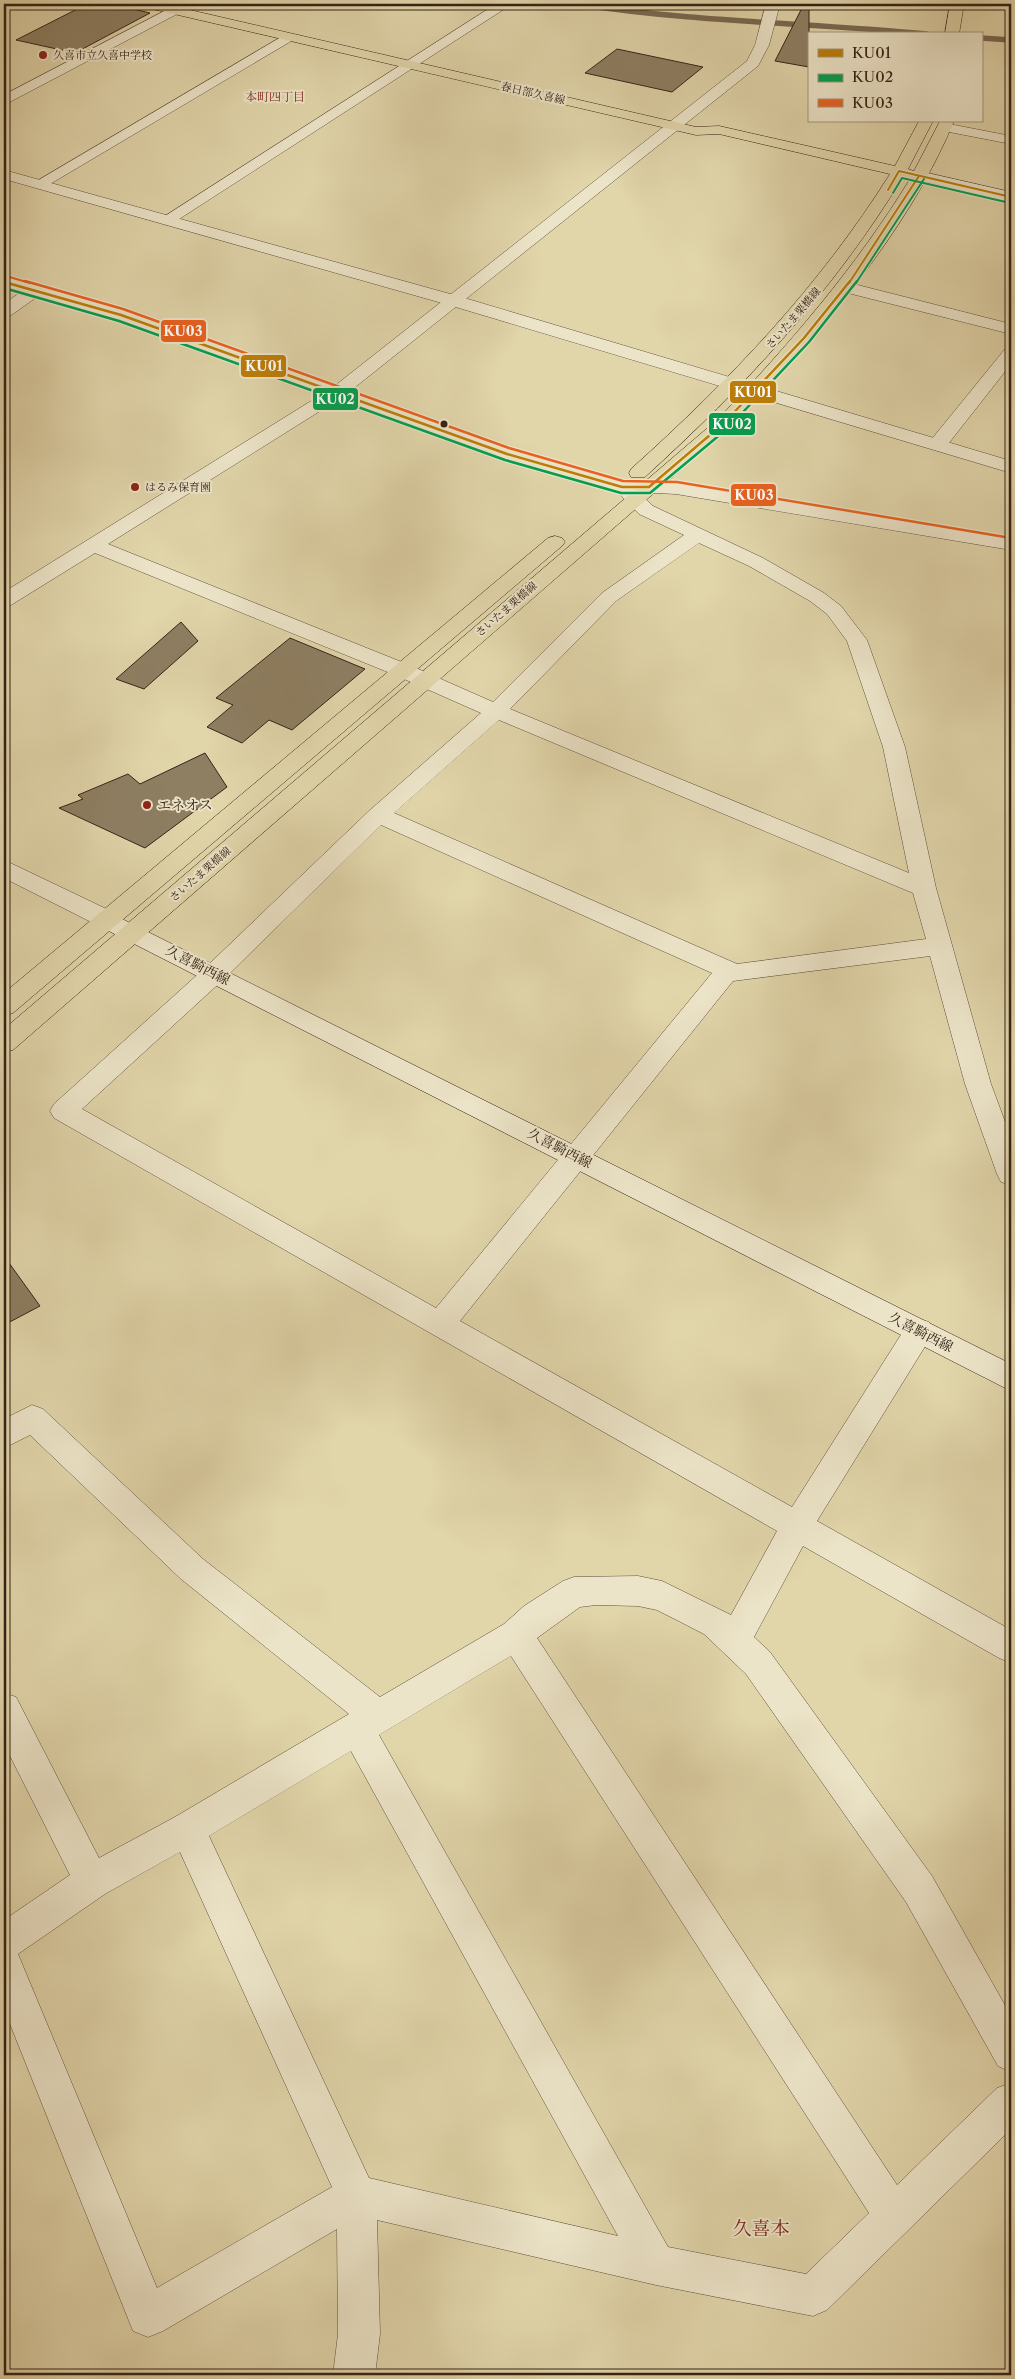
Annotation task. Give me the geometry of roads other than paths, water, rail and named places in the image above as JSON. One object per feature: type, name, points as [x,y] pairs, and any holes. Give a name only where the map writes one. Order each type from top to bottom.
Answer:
[{"type":"main road","name":"春日部久喜線","points":[[148,4],[180,7],[288,36],[696,131],[719,130],[919,176]]},
{"type":"main road","points":[[952,32],[957,4]]},
{"type":"main road","name":"さいたま栗橋線","points":[[4,1044],[423,681],[635,491],[825,282],[869,220],[899,171],[925,122]]},
{"type":"main road","name":"さいたま栗橋線","points":[[4,1007],[402,670],[718,429],[804,338],[846,287],[919,176],[946,124]]},
{"type":"street","points":[[167,220],[506,4]]},
{"type":"street","points":[[4,601],[338,392],[676,126],[753,63],[762,45],[773,4]]},
{"type":"street","points":[[4,101],[180,7]]},
{"type":"street","points":[[40,184],[288,36]]},
{"type":"street","points":[[946,124],[1011,140]]},
{"type":"street","points":[[4,174],[455,301],[1011,466]]},
{"type":"street","points":[[919,176],[1011,197]]},
{"type":"street","points":[[4,282],[122,316],[507,454],[635,491],[710,494],[1011,544]]},
{"type":"street","points":[[846,287],[1011,329]]},
{"type":"street","points":[[4,312],[35,290]]},
{"type":"street","points":[[938,444],[1011,353]]},
{"type":"street","points":[[635,491],[646,510],[756,562],[817,597],[834,610],[857,640],[894,747],[924,888],[978,1084],[1011,1174]]},
{"type":"street","points":[[699,534],[609,597],[496,711],[378,815],[215,973],[63,1111],[1011,1647]]},
{"type":"street","points":[[94,545],[402,670],[423,681],[924,888]]},
{"type":"street","points":[[378,815],[735,973],[940,946]]},
{"type":"street","name":"久喜騎西線","points":[[4,868],[215,973],[1011,1378]]},
{"type":"street","points":[[440,1324],[728,970]]},
{"type":"street","points":[[735,1639],[798,1526],[919,1331]]},
{"type":"street","points":[[4,1435],[32,1418],[192,1569],[368,1722],[656,2265]]},
{"type":"street","points":[[4,1942],[92,1881],[187,1829],[516,1635],[536,1617],[574,1592],[596,1590],[638,1592],[662,1596],[716,1623],[735,1639],[758,1663],[919,1888],[1011,2053]]},
{"type":"street","points":[[516,1635],[894,2216]]},
{"type":"street","points":[[4,1709],[92,1881]]},
{"type":"street","points":[[187,1829],[356,2195],[359,2334],[354,2375]]},
{"type":"street","points":[[4,1964],[148,2316],[356,2195],[656,2265],[813,2296],[1011,2102]]},
{"type":"waterway","points":[[577,4],[708,19],[905,32]]},
{"type":"waterway","points":[[982,38],[1011,40]]},
{"type":"place","name":"久喜市立久喜中学校","points":[[43,55]]},
{"type":"place","name":"はるみ保育園","points":[[135,487]]},
{"type":"place","name":"エネオス","points":[[147,805]]},
{"type":"district","name":"本町四丁目","points":[[275,97]]},
{"type":"district","name":"久喜本","points":[[761,2228]]}]
